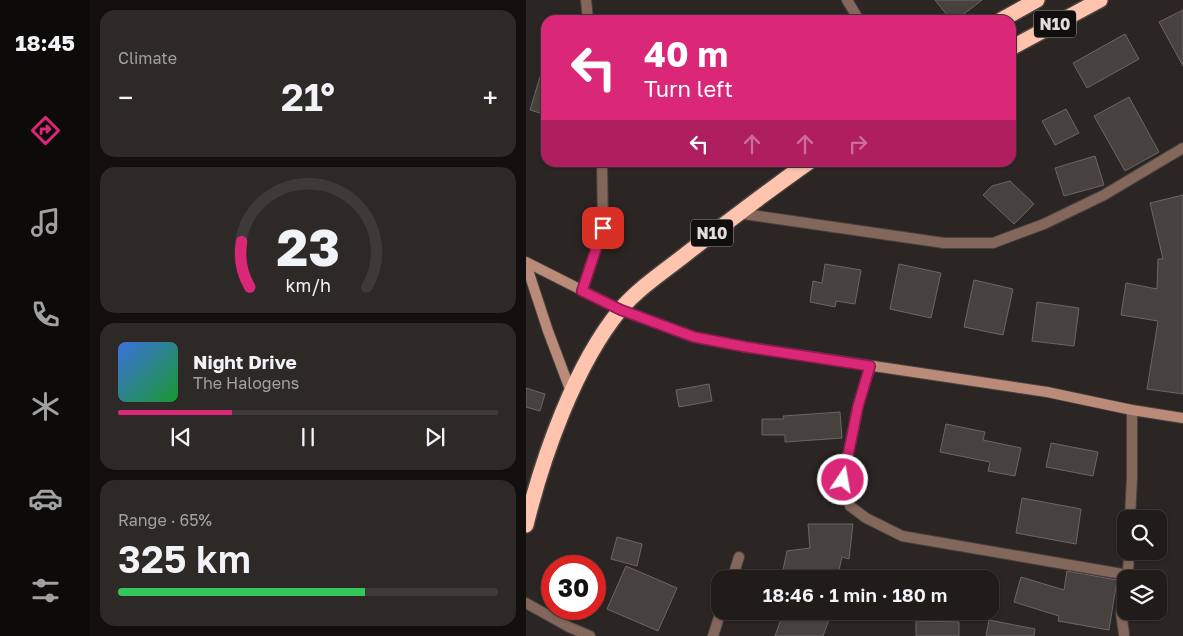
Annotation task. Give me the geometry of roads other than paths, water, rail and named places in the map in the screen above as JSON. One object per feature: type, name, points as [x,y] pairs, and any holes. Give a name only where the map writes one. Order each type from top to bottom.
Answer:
[{"type":"highway","name":"N10","points":[[1009,15],[1037,0]]},
{"type":"highway","name":"N10","points":[[1016,45],[1100,0]]},
{"type":"highway","name":"N10","points":[[526,525],[544,462],[571,392],[590,356],[621,310],[647,285],[737,213],[802,167]]},
{"type":"main road","points":[[526,263],[621,310],[694,337],[746,347],[1047,392],[1132,410],[1183,418]]},
{"type":"main road","points":[[526,263],[548,331],[571,392]]},
{"type":"street","points":[[586,0],[588,15]]},
{"type":"street","points":[[847,0],[856,15]]},
{"type":"street","points":[[737,213],[944,243],[993,243],[1044,224],[1104,195],[1183,148]]},
{"type":"street","points":[[582,291],[603,228],[602,167]]},
{"type":"street","points":[[870,366],[858,406],[843,480],[850,506],[866,518],[902,536],[1117,577]]},
{"type":"street","points":[[1130,510],[1132,410]]},
{"type":"street","points":[[735,570],[739,557]]},
{"type":"street","points":[[526,603],[568,627],[590,636]]},
{"type":"street","points":[[713,636],[718,620]]},
{"type":"street","points":[[1123,620],[1124,634]]}]
